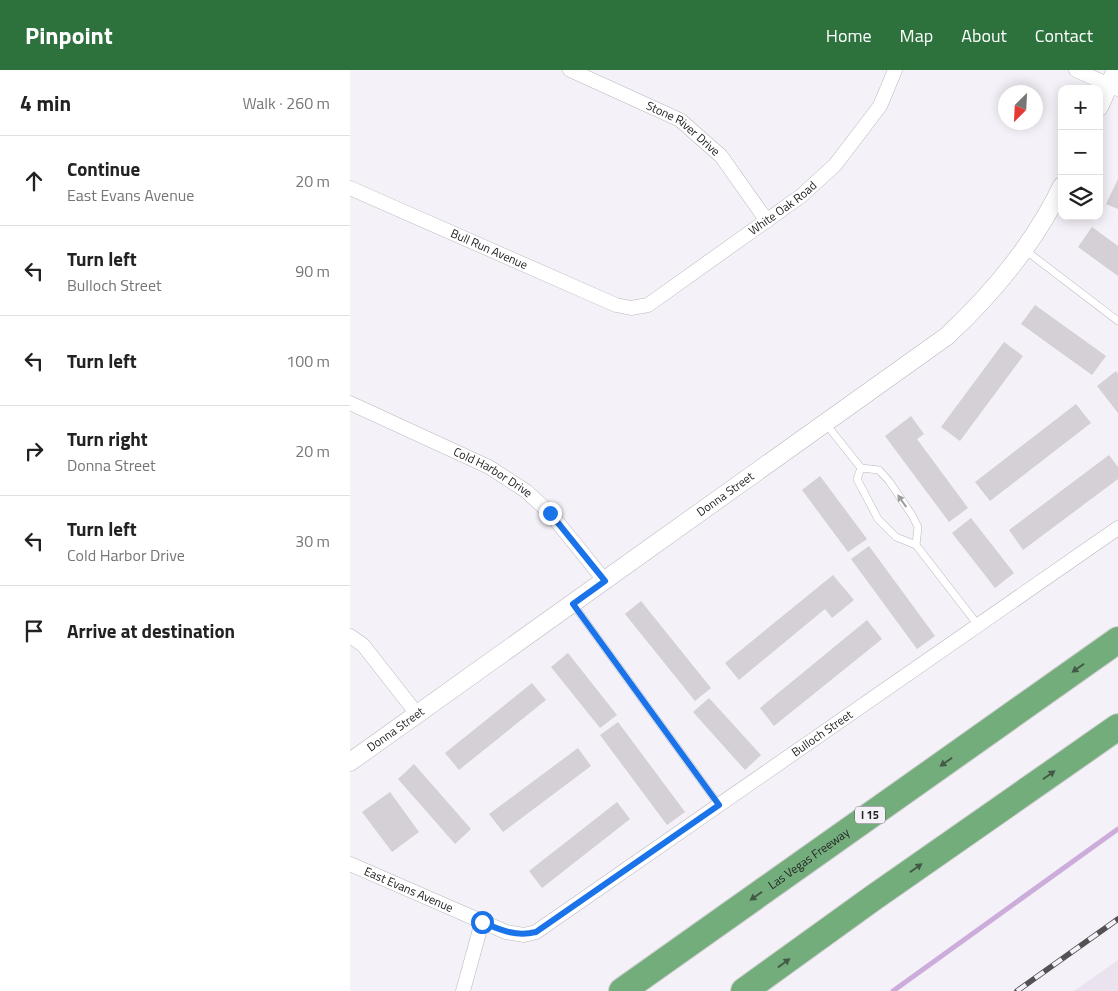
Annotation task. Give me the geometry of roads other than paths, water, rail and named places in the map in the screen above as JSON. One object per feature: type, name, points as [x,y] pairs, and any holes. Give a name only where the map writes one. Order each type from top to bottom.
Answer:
[{"type":"highway","name":"Las Vegas Freeway","points":[[622,991],[1118,640]]},
{"type":"highway","points":[[744,991],[873,898],[1118,728]]},
{"type":"street","name":"Stone River Drive","points":[[570,70],[680,120],[721,156],[767,221]]},
{"type":"street","name":"White Oak Road","points":[[631,308],[648,305],[802,196],[835,165],[880,106],[895,70]]},
{"type":"street","points":[[1076,70],[1115,81],[1103,100]]},
{"type":"street","name":"Bull Run Avenue","points":[[350,188],[616,305],[631,308]]},
{"type":"street","name":"Donna Street","points":[[350,762],[947,336],[974,312],[1024,250],[1048,214],[1058,194]]},
{"type":"street","name":"Cold Harbor Drive","points":[[350,403],[489,467],[526,491],[550,513],[605,581]]},
{"type":"street","name":"Bulloch Street","points":[[524,935],[536,932],[1118,528]]},
{"type":"street","points":[[350,636],[363,645],[417,714]]},
{"type":"street","name":"East Evans Avenue","points":[[350,864],[506,932],[524,935]]},
{"type":"street","points":[[463,991],[482,922]]},
{"type":"lane","points":[[1024,250],[1118,321]]},
{"type":"lane","points":[[826,423],[860,468],[879,470],[889,481],[918,527],[916,545]]},
{"type":"lane","points":[[860,468],[857,479],[878,519],[896,537],[916,545],[978,625]]},
{"type":"lane","points":[[573,604],[719,805]]},
{"type":"waterway","points":[[893,991],[1118,829]]},
{"type":"railway","points":[[1017,991],[1118,919]]}]
